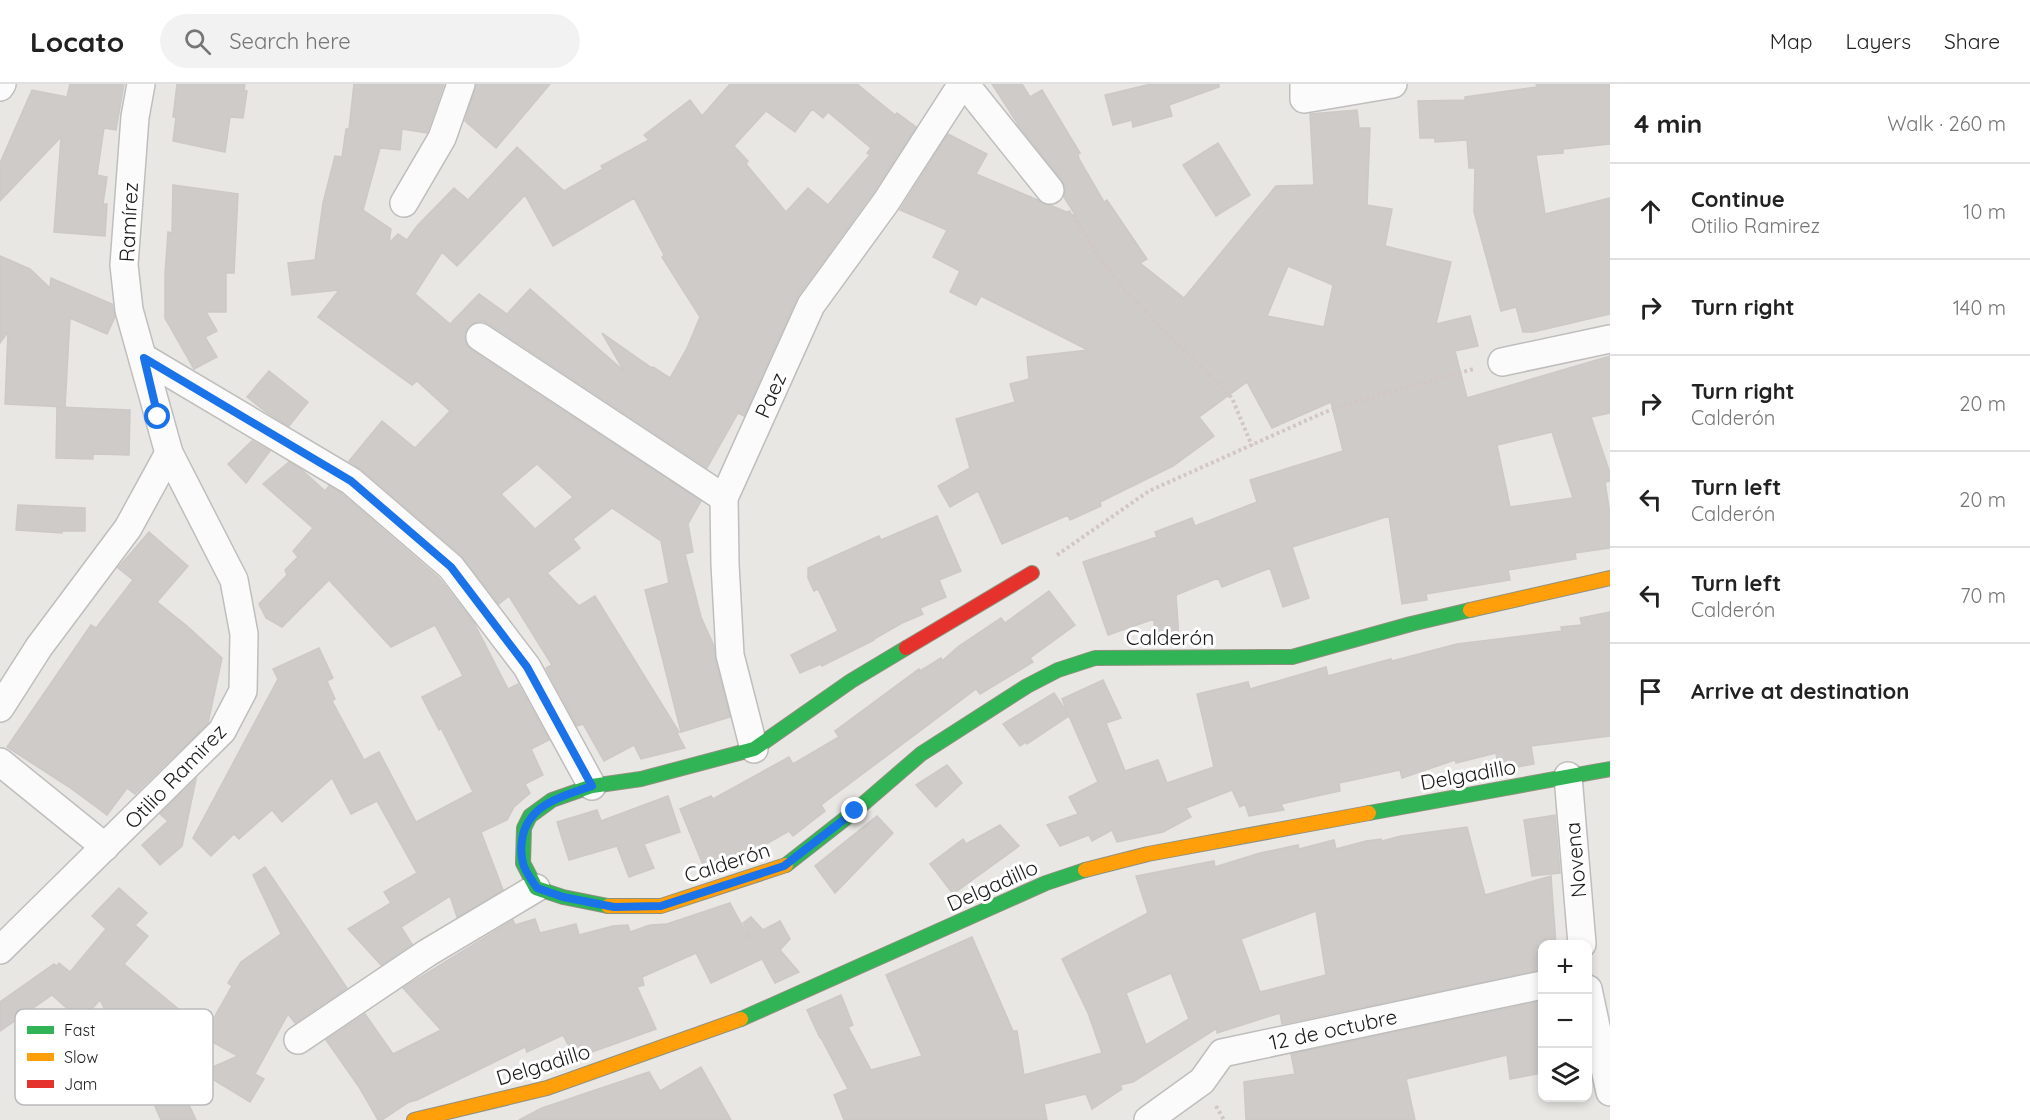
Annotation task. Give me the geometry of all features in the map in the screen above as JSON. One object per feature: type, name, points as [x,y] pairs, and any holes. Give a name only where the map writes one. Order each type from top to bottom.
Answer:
[{"type":"street","name":"Ramírez","points":[[141,84],[135,117],[124,265],[129,310],[144,358]]},
{"type":"street","points":[[404,203],[442,138],[461,84]]},
{"type":"street","points":[[964,84],[1050,190]]},
{"type":"street","name":"Paez","points":[[754,749],[730,655],[724,498],[811,305],[886,202],[964,84]]},
{"type":"street","points":[[1304,91],[1393,84]]},
{"type":"street","points":[[480,338],[724,498]]},
{"type":"street","points":[[1502,362],[1610,339]]},
{"type":"street","name":"Otilio Ramirez","points":[[0,950],[222,731],[243,691],[244,634],[234,580],[169,453],[144,358]]},
{"type":"street","points":[[144,358],[351,481],[451,567],[527,667],[592,786]]},
{"type":"street","points":[[0,708],[39,647],[128,528],[169,453]]},
{"type":"street","points":[[298,1040],[427,953],[537,888],[523,863],[524,828],[530,816],[552,800],[592,786],[641,778],[754,749],[851,681],[1032,573]]},
{"type":"street","name":"Calderón","points":[[537,888],[563,897],[614,907],[661,906],[784,866],[855,811],[921,754],[1027,686],[1058,670],[1095,658],[1292,657],[1411,624],[1610,578]]},
{"type":"street","points":[[0,762],[105,847]]},
{"type":"street","name":"Delgadillo","points":[[414,1120],[547,1088],[741,1019],[1047,883],[1092,867],[1159,852],[1610,768]]},
{"type":"street","name":"Novena","points":[[1568,777],[1582,940]]},
{"type":"street","name":"12 de octubre","points":[[1148,1120],[1202,1081],[1222,1053],[1538,986]]},
{"type":"street","points":[[1588,994],[1610,1092]]},
{"type":"path","points":[[1050,190],[1080,225],[1095,251],[1126,292],[1232,398],[1252,446]]},
{"type":"path","points":[[1032,573],[1149,491],[1325,412],[1389,392],[1502,362]]},
{"type":"building","points":[[70,84],[124,84],[116,130],[104,128],[97,175],[107,177],[103,204],[107,204],[105,236],[54,232],[61,137],[0,201],[0,163],[32,90],[67,97]]},
{"type":"building","points":[[177,84],[245,84],[244,90],[247,91],[243,118],[230,117],[225,152],[173,141]]},
{"type":"building","points":[[354,84],[444,84],[427,133],[402,129],[400,150],[380,148],[363,210],[391,229],[389,243],[398,234],[407,240],[417,226],[454,188],[468,200],[517,147],[564,191],[603,169],[601,166],[649,140],[644,135],[690,100],[702,116],[730,84],[857,84],[895,115],[897,113],[916,127],[873,193],[798,296],[744,416],[738,413],[707,468],[489,324],[482,321],[474,323],[464,335],[466,344],[471,350],[701,501],[688,524],[693,552],[685,554],[701,617],[714,646],[715,659],[730,717],[681,732],[645,590],[669,583],[661,541],[612,508],[573,539],[580,548],[547,573],[579,606],[595,596],[679,732],[677,733],[685,748],[641,759],[634,745],[604,761],[583,724],[577,726],[546,668],[552,665],[509,596],[499,604],[461,555],[349,461],[382,421],[415,448],[450,411],[417,381],[412,385],[318,317],[339,290],[292,295],[288,263],[315,260],[323,203],[335,156],[342,157],[346,129],[349,129]],"holes":[[[812,109],[823,118],[828,112],[871,148],[867,153],[870,155],[828,205],[808,188],[786,212],[734,146],[766,111],[795,132]],[[525,195],[553,246],[634,198],[664,255],[662,257],[700,317],[687,348],[670,378],[602,333],[624,371],[530,289],[507,314],[479,294],[450,324],[415,294],[442,252],[457,266]],[[537,464],[573,497],[535,529],[501,494]]]},
{"type":"building","points":[[476,84],[550,84],[496,148],[465,121]]},
{"type":"building","points":[[992,84],[1022,84],[1030,97],[1042,90],[1080,153],[1078,153],[1079,159],[1104,202],[1107,200],[1147,259],[1140,263],[1184,298],[1276,186],[1314,185],[1310,114],[1357,110],[1359,128],[1370,128],[1367,205],[1392,209],[1385,246],[1451,262],[1436,324],[1470,316],[1478,346],[1455,351],[1467,398],[1610,356],[1610,413],[1591,417],[1610,473],[1610,481],[1605,482],[1610,514],[1610,548],[1575,553],[1576,559],[1508,570],[1510,580],[1426,594],[1427,600],[1402,604],[1389,516],[1292,547],[1309,598],[1283,607],[1270,568],[1222,587],[1218,578],[1176,595],[1179,639],[1155,639],[1154,619],[1108,635],[1083,562],[1157,537],[1155,532],[1192,518],[1195,526],[1257,502],[1250,480],[1343,451],[1331,402],[1272,428],[1247,382],[1199,417],[1214,436],[1173,466],[1100,502],[1101,506],[1070,520],[1068,515],[1002,544],[978,491],[950,507],[938,486],[970,468],[956,419],[1015,402],[1010,384],[1029,379],[1027,357],[1088,350],[981,296],[976,305],[950,292],[960,271],[933,257],[947,230],[900,210],[948,134],[987,154],[976,174],[1076,216],[1064,197],[1066,188],[1062,180],[1019,126]],"holes":[[[1288,266],[1333,285],[1324,327],[1267,316]],[[1552,432],[1573,498],[1510,507],[1497,445]]]},
{"type":"building","points":[[1151,84],[1219,84],[1219,87],[1169,105],[1172,116],[1133,127],[1132,120],[1113,125],[1105,95]]},
{"type":"building","points":[[1536,84],[1610,84],[1610,144],[1563,149],[1563,153],[1536,155],[1545,214],[1610,198],[1610,314],[1533,332],[1523,332],[1516,307],[1501,311],[1474,212],[1475,168],[1469,168],[1467,140],[1435,142],[1435,138],[1420,138],[1418,101],[1465,100],[1465,97],[1537,87]]},
{"type":"building","points":[[1218,143],[1250,195],[1216,216],[1183,165]]},
{"type":"building","points":[[173,185],[238,194],[234,273],[226,273],[226,312],[206,312],[217,331],[205,337],[217,357],[194,369],[165,318],[165,274],[168,232],[172,233]]},
{"type":"building","points":[[0,256],[30,269],[50,288],[51,278],[112,304],[115,317],[107,334],[70,318],[65,407],[5,404],[8,332],[0,343]]},
{"type":"building","points":[[269,371],[308,402],[289,426],[247,397]]},
{"type":"building","points":[[57,407],[130,410],[129,455],[93,454],[93,459],[56,458]]},
{"type":"building","points":[[252,441],[270,451],[246,483],[228,464]]},
{"type":"building","points":[[289,462],[302,470],[325,491],[329,486],[342,494],[439,578],[474,623],[508,689],[518,684],[549,740],[531,749],[543,775],[525,784],[530,793],[514,807],[507,820],[481,832],[503,890],[457,917],[450,896],[401,927],[412,944],[381,965],[348,929],[391,903],[384,892],[417,873],[377,801],[351,814],[332,778],[282,822],[272,810],[239,839],[234,834],[211,856],[193,838],[278,679],[273,669],[319,648],[333,678],[327,681],[335,699],[332,701],[364,760],[379,752],[416,822],[473,792],[441,728],[439,730],[422,697],[463,676],[435,625],[391,647],[329,580],[282,627],[266,618],[259,604],[287,575],[285,570],[298,557],[293,551],[313,528],[263,484]]},
{"type":"building","points":[[18,505],[85,508],[85,531],[62,531],[62,533],[16,530]]},
{"type":"building","points":[[937,516],[961,571],[939,580],[946,597],[920,608],[923,614],[902,623],[874,640],[822,666],[821,664],[800,673],[791,655],[838,631],[818,589],[814,591],[808,578],[808,568],[879,536],[881,540]]},
{"type":"building","points":[[149,532],[188,566],[157,602],[222,658],[208,723],[135,794],[127,788],[107,815],[7,747],[91,625],[96,628],[133,580],[118,568]]},
{"type":"building","points":[[1049,591],[1075,625],[1030,658],[1033,662],[980,694],[976,689],[821,805],[825,811],[793,836],[789,831],[739,861],[706,872],[680,809],[711,796],[713,799],[789,757],[793,764],[839,737],[835,731],[919,669],[920,671],[941,658],[942,661],[959,646],[1001,618],[1005,623]]},
{"type":"building","points":[[1610,612],[1610,736],[1531,746],[1534,764],[1499,770],[1496,753],[1456,763],[1455,760],[1402,778],[1400,770],[1339,783],[1340,791],[1281,804],[1284,810],[1249,816],[1245,804],[1240,807],[1232,790],[1186,808],[1191,817],[1163,832],[1117,842],[1112,830],[1092,841],[1089,835],[1060,846],[1047,825],[1078,814],[1069,797],[1098,782],[1069,716],[1027,744],[1026,742],[1020,746],[1003,724],[1054,693],[1068,714],[1062,699],[1103,680],[1121,718],[1106,723],[1125,771],[1158,760],[1167,783],[1214,767],[1197,694],[1248,682],[1250,689],[1326,667],[1328,676],[1457,644],[1562,631],[1561,627],[1582,625],[1580,618]]},
{"type":"building","points":[[947,765],[962,783],[936,807],[916,785]]},
{"type":"building","points":[[196,779],[182,846],[160,865],[142,845],[168,821],[160,814]]},
{"type":"building","points":[[668,796],[680,832],[644,844],[654,868],[629,877],[617,846],[569,860],[557,822],[597,810],[601,821]]},
{"type":"building","points":[[1555,815],[1560,873],[1532,876],[1524,820]]},
{"type":"building","points":[[877,816],[893,833],[835,893],[815,866]]},
{"type":"building","points":[[1000,825],[1019,846],[953,894],[930,864],[963,839],[966,844]]},
{"type":"building","points":[[1467,827],[1485,895],[1551,876],[1556,940],[1538,940],[1538,971],[1282,1024],[1280,1013],[1217,1033],[1217,1028],[1133,1082],[1120,1085],[1122,1089],[1092,1109],[1086,1094],[1044,1104],[1047,1120],[844,1120],[834,1095],[848,1089],[807,1010],[841,995],[853,1025],[848,1027],[871,1070],[922,1056],[886,975],[972,937],[1013,1031],[1017,1031],[1024,1075],[1102,1053],[1088,1013],[1062,959],[1148,913],[1136,876],[1214,861],[1215,867],[1260,853],[1298,845],[1299,849],[1334,840],[1336,849],[1366,841],[1381,839],[1382,841],[1401,836]],"holes":[[[1316,911],[1326,975],[1260,992],[1241,939]],[[1171,973],[1189,1019],[1146,1045],[1126,993]]]},
{"type":"building","points":[[265,867],[347,988],[295,1023],[288,1014],[255,1074],[264,1079],[250,1102],[213,1079],[213,1067],[238,1056],[213,1042],[213,1019],[232,986],[228,983],[241,962],[281,934],[253,875]]},
{"type":"building","points":[[119,888],[147,913],[135,925],[148,936],[124,964],[179,1009],[105,1009],[100,1000],[92,1009],[68,1009],[52,995],[32,1009],[15,1009],[15,1021],[0,1031],[0,1002],[54,964],[57,966],[59,963],[70,972],[106,929],[92,916]]},
{"type":"building","points":[[730,903],[749,938],[743,923],[751,917],[763,930],[780,921],[790,939],[780,950],[799,972],[775,983],[762,959],[711,983],[696,953],[642,977],[644,985],[637,987],[656,1029],[575,1058],[563,1035],[527,1052],[525,1047],[409,1102],[382,1120],[378,1120],[359,1087],[326,1040],[365,1014],[393,1054],[441,1030],[403,988],[513,920],[515,925],[535,919],[540,933],[576,924],[579,935],[613,926],[628,925],[630,932],[650,925],[667,924]]},
{"type":"building","points":[[1538,1002],[1538,1074],[1510,1079],[1507,1055],[1406,1079],[1415,1120],[1246,1120],[1244,1082],[1295,1074],[1291,1054]]},
{"type":"building","points":[[701,1067],[731,1120],[519,1120],[542,1108],[649,1072],[660,1091]]},
{"type":"building","points":[[154,1105],[189,1105],[196,1120],[161,1120]]},
{"type":"traffic: fast","points":[[786,865],[855,811],[921,754],[1027,686],[1058,670],[1095,658],[1292,657],[1470,610]]},
{"type":"traffic: fast","points":[[608,906],[563,897],[536,888],[523,863],[524,828],[530,816],[552,800],[592,786],[641,779],[754,749],[851,681],[906,648]]},
{"type":"traffic: fast","points":[[1369,813],[1610,769]]},
{"type":"traffic: fast","points":[[741,1019],[1046,883],[1085,870]]},
{"type":"traffic: slow","points":[[1470,610],[1610,578]]},
{"type":"traffic: slow","points":[[1085,870],[1148,854],[1369,813]]},
{"type":"traffic: slow","points":[[608,906],[661,906],[786,865]]},
{"type":"traffic: slow","points":[[414,1120],[547,1088],[741,1019]]},
{"type":"traffic: jam","points":[[906,648],[1032,573]]},
{"type":"route","points":[[158,417],[144,358],[351,481],[451,567],[527,667],[592,786],[552,800],[530,816],[524,828],[523,863],[537,888],[545,893],[614,907],[661,906],[784,866],[855,811]]}]
